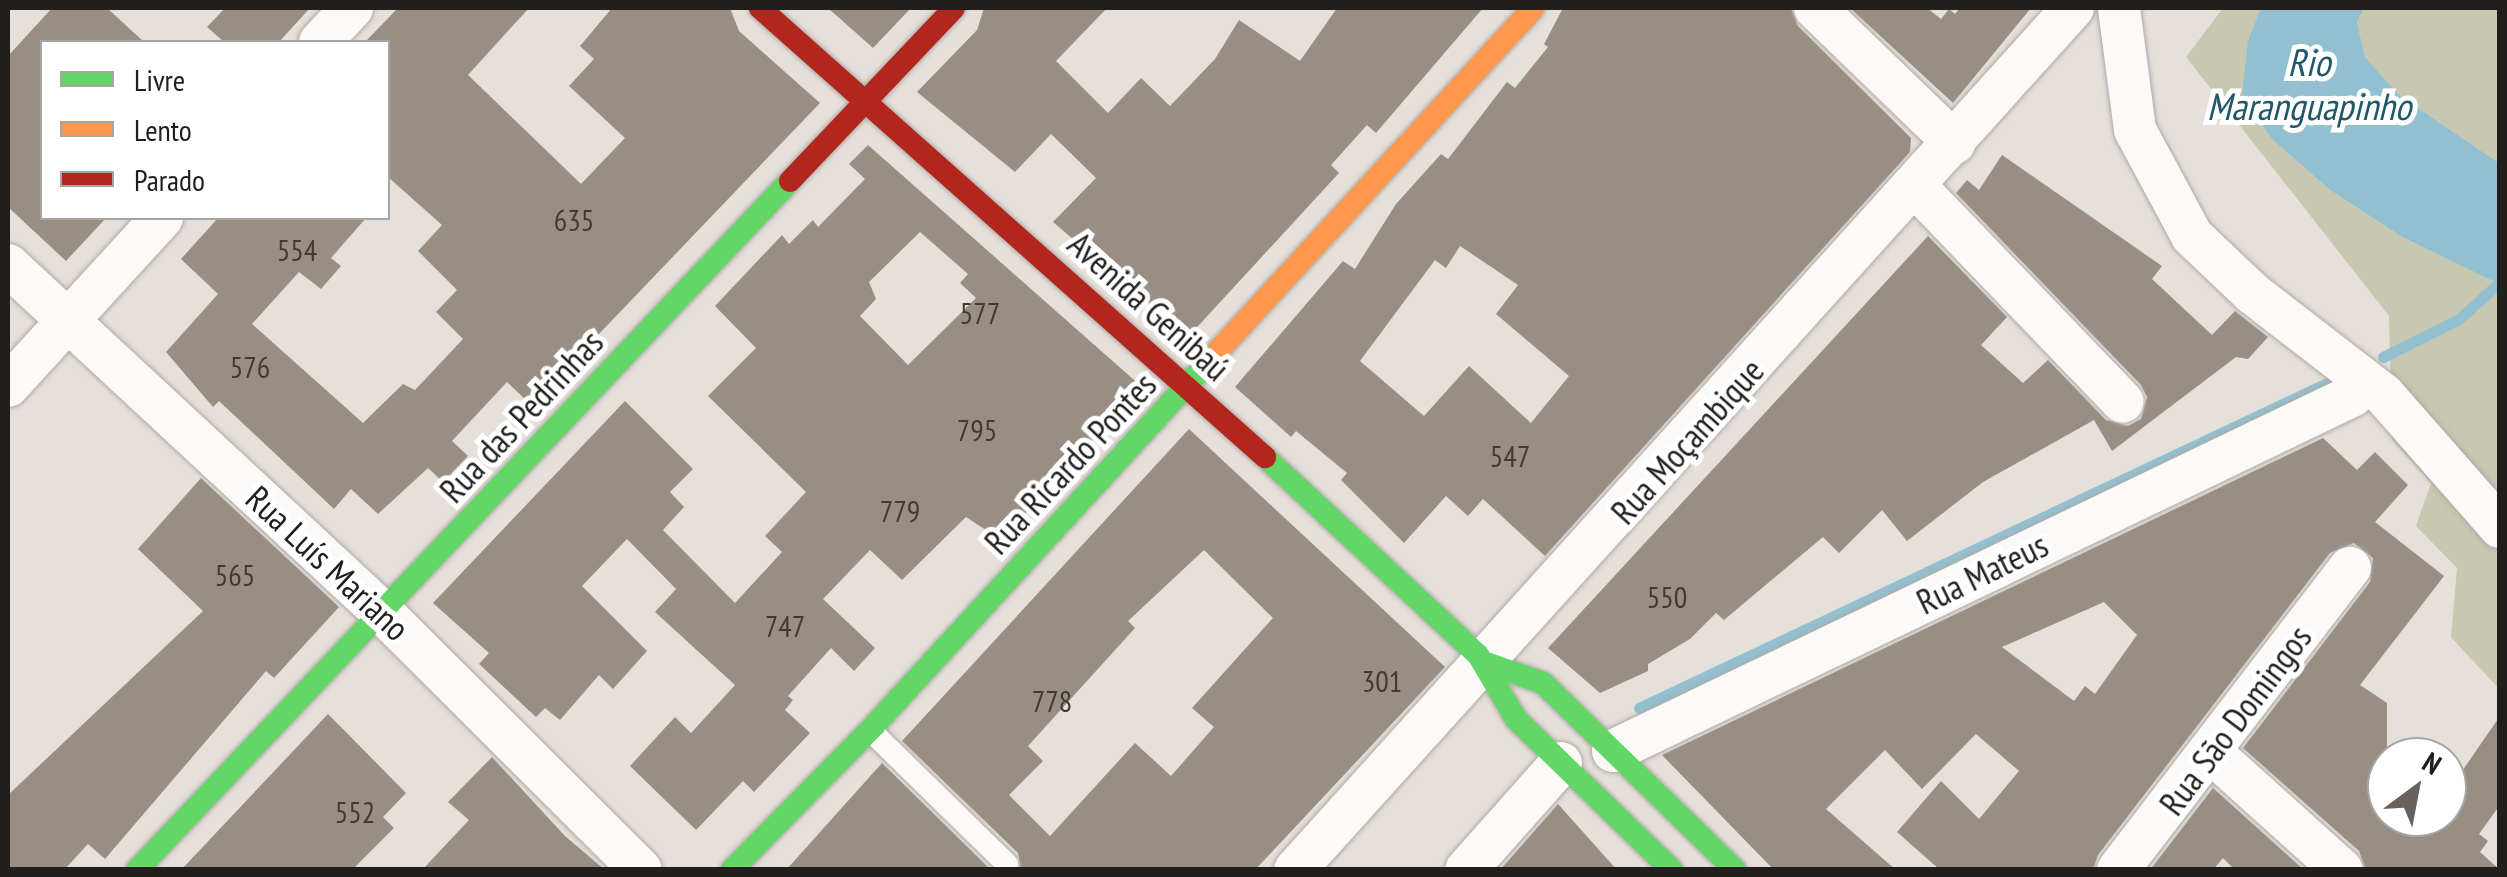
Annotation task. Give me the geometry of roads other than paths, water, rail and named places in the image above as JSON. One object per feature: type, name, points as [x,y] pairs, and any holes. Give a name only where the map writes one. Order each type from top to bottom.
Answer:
[{"type":"street","points":[[322,40],[352,8]]},
{"type":"street","name":"Avenida Genibaú","points":[[760,8],[1188,386],[1486,663],[1516,719],[1672,870]]},
{"type":"street","name":"Rua das Pedrinhas","points":[[137,870],[954,8]]},
{"type":"street","name":"Rua Ricardo Pontes","points":[[732,870],[870,730],[1533,8]]},
{"type":"street","points":[[1815,8],[1955,142]]},
{"type":"street","name":"Rua Moçambique","points":[[1295,870],[1916,186],[2072,8]]},
{"type":"street","points":[[2118,8],[2135,130],[2192,236],[2252,293],[2384,395],[2500,528]]},
{"type":"street","points":[[1916,186],[2124,402]]},
{"type":"street","points":[[8,386],[160,220]]},
{"type":"street","name":"Rua Luís Mariano","points":[[8,265],[383,613],[641,870]]},
{"type":"street","name":"Rua Mateus","points":[[1614,752],[2352,396]]},
{"type":"street","name":"Rua São Domingos","points":[[2118,870],[2213,754],[2350,568]]},
{"type":"street","name":"Avenida Genibaú","points":[[1486,663],[1542,683],[1735,870]]},
{"type":"street","points":[[2213,754],[2342,870]]},
{"type":"street","points":[[1466,870],[1560,763]]},
{"type":"lane","points":[[870,730],[1007,864]]},
{"type":"water","name":"Rio Maranguapinho","points":[[2261,8],[2364,8],[2357,22],[2365,57],[2399,95],[2499,163],[2499,284],[2402,237],[2330,190],[2273,140],[2242,96],[2248,40]]},
{"type":"waterway","points":[[2383,357],[2459,319],[2500,282]]},
{"type":"waterway","points":[[1639,708],[2327,383]]}]
